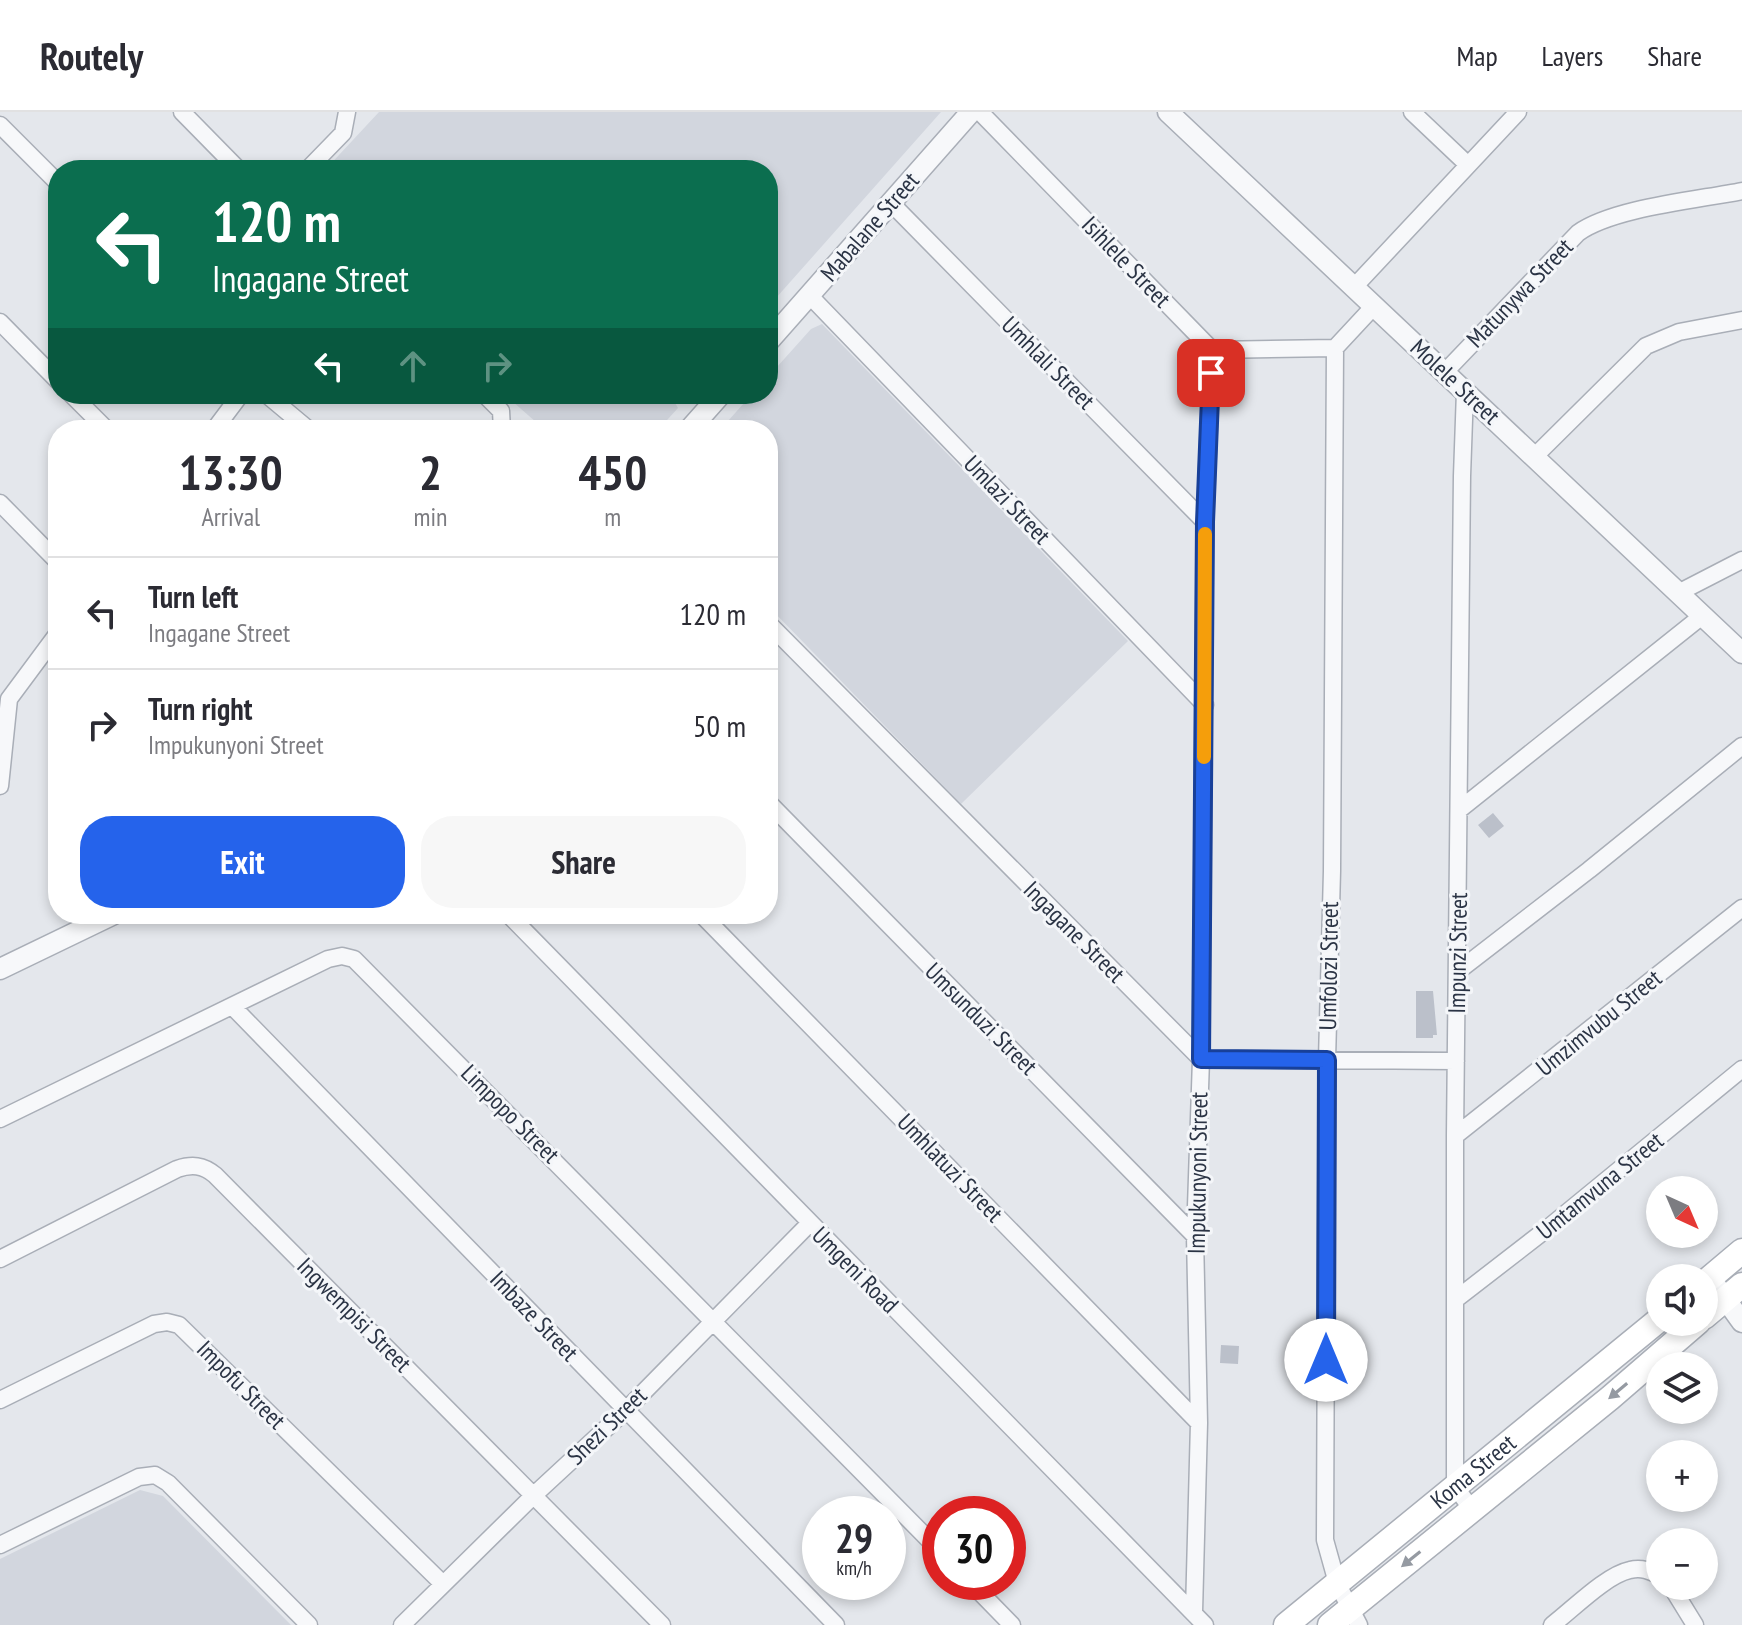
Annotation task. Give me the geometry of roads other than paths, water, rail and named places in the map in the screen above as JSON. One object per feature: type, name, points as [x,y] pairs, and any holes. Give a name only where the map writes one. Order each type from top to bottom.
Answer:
[{"type":"main road","points":[[1718,1272],[1742,1251]]},
{"type":"main road","points":[[1718,1305],[1734,1291]]},
{"type":"main road","name":"Koma Street","points":[[1286,1625],[1646,1330]]},
{"type":"main road","name":"Koma Street","points":[[1330,1625],[1354,1617],[1472,1510],[1681,1336]]},
{"type":"street","points":[[182,112],[229,160]]},
{"type":"street","points":[[317,160],[343,133],[347,112]]},
{"type":"street","name":"Mabalane Street","points":[[778,331],[971,112]]},
{"type":"street","name":"Isihlele Street","points":[[980,112],[1212,350]]},
{"type":"street","name":"Molele Street","points":[[1168,112],[1742,653]]},
{"type":"street","points":[[1412,112],[1468,165]]},
{"type":"street","points":[[1355,286],[1518,112]]},
{"type":"street","points":[[0,125],[48,173]]},
{"type":"street","name":"Matunywa Street","points":[[1444,373],[1589,225],[1618,215],[1742,191]]},
{"type":"street","name":"Umhlali Street","points":[[891,203],[1205,522]]},
{"type":"street","name":"Umlazi Street","points":[[810,296],[1205,705]]},
{"type":"street","points":[[1212,350],[1335,348],[1375,305]]},
{"type":"street","points":[[1534,457],[1646,346],[1679,332],[1742,320]]},
{"type":"street","points":[[0,322],[48,371]]},
{"type":"street","name":"Umfolozi Street","points":[[1335,348],[1325,1540],[1337,1583],[1354,1617]]},
{"type":"street","name":"Impukunyoni Street","points":[[1199,1619],[1195,1236],[1201,1059],[1205,522],[1212,350]]},
{"type":"street","name":"Impunzi Street","points":[[1455,1486],[1455,1136],[1465,391]]},
{"type":"street","points":[[81,404],[97,420]]},
{"type":"street","points":[[278,404],[297,420]]},
{"type":"street","points":[[698,420],[712,404]]},
{"type":"street","points":[[0,503],[48,552]]},
{"type":"street","points":[[1678,593],[1742,560]]},
{"type":"street","points":[[1459,810],[1702,616]]},
{"type":"street","name":"Ingagane Street","points":[[778,633],[1201,1059]]},
{"type":"street","points":[[0,786],[5,697],[48,645]]},
{"type":"street","points":[[1457,972],[1742,746]]},
{"type":"street","name":"Umsunduzi Street","points":[[778,812],[1195,1236]]},
{"type":"street","name":"Umzimvubu Street","points":[[1455,1136],[1742,908]]},
{"type":"street","points":[[0,969],[93,924]]},
{"type":"street","name":"Umgeni Road","points":[[518,924],[1199,1619]]},
{"type":"street","name":"Umhlatuzi Street","points":[[711,924],[1199,1423]]},
{"type":"street","name":"Limpopo Street","points":[[0,1119],[332,957],[346,956],[358,961],[922,1533]]},
{"type":"street","name":"Imbaze Street","points":[[232,1006],[836,1625]]},
{"type":"street","points":[[1201,1059],[1456,1061]]},
{"type":"street","name":"Umtamvuna Street","points":[[1455,1300],[1572,1210],[1742,1069]]},
{"type":"street","name":"Ingwempisi Street","points":[[0,1259],[177,1169],[192,1165],[204,1167],[662,1625]]},
{"type":"street","name":"Shezi Street","points":[[402,1625],[626,1410],[809,1224]]},
{"type":"street","points":[[1734,1291],[1742,1322]]},
{"type":"street","name":"Impofu Street","points":[[0,1400],[154,1324],[167,1322],[179,1325],[443,1584]]},
{"type":"street","points":[[0,1545],[139,1477],[155,1475],[168,1483],[309,1625]]},
{"type":"street","points":[[1455,1486],[1472,1510]]},
{"type":"street","points":[[1552,1625],[1613,1577],[1630,1570],[1646,1569]]},
{"type":"street","points":[[988,1600],[1012,1625]]},
{"type":"street","points":[[1680,1600],[1695,1625]]}]
